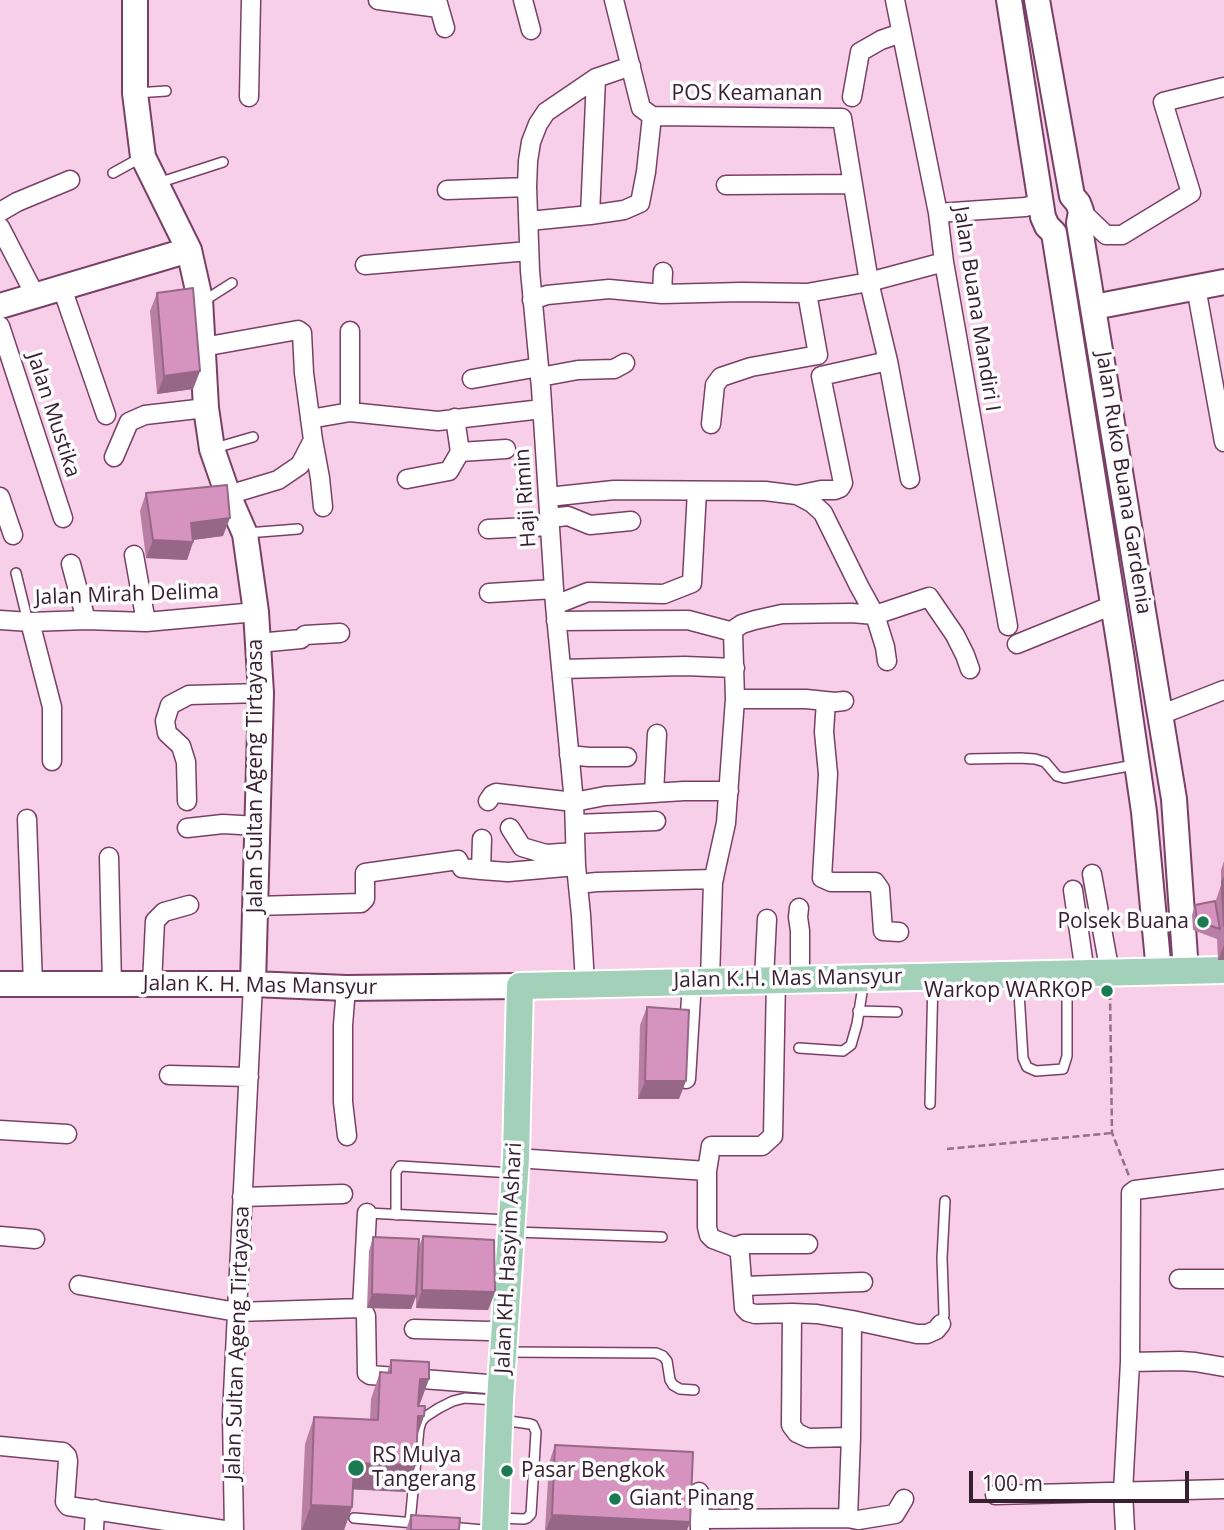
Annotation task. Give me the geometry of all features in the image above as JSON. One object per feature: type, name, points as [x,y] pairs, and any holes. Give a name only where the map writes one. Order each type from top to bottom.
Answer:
[{"type":"main road","name":"Jalan K.H. Mas Mansyur","points":[[520,985],[1224,970]]},
{"type":"main road","name":"Jalan KH. Hasyim Ashari","points":[[491,1526],[512,1226],[520,985]]},
{"type":"street","name":"Jalan Sultan Ageng Tirtayasa","points":[[135,0],[135,93],[144,157],[184,240],[200,299],[206,408],[212,449],[228,495],[246,534],[257,612],[261,692],[256,906],[232,1415],[233,1530]]},
{"type":"street","points":[[249,97],[251,0]]},
{"type":"street","points":[[378,0],[438,4],[445,28]]},
{"type":"street","points":[[523,0],[531,30]]},
{"type":"street","name":"POS Keamanan","points":[[614,0],[641,108],[652,116],[842,118],[852,184]]},
{"type":"street","name":"Jalan Buana Mandiri I","points":[[895,0],[938,213],[944,262],[1008,626]]},
{"type":"street","name":"Jalan Ruko Buana Gardenia","points":[[1009,0],[1044,219],[1054,233],[1122,660],[1144,812],[1159,972]]},
{"type":"street","name":"Jalan Ruko Buana Gardenia","points":[[1037,0],[1094,307],[1174,799],[1186,971]]},
{"type":"street","points":[[852,97],[860,52],[901,33]]},
{"type":"street","name":"Haji Rimin","points":[[584,983],[574,802],[555,605],[540,372],[532,300],[527,187],[531,142],[546,112],[629,59]]},
{"type":"street","points":[[590,215],[596,78]]},
{"type":"street","points":[[938,213],[1025,207],[1042,203],[1057,193],[1076,204],[1106,234],[1122,235],[1191,193],[1163,102],[1224,87]]},
{"type":"street","name":"POS Keamanan","points":[[529,220],[624,211],[640,203],[652,116]]},
{"type":"street","points":[[0,212],[70,180]]},
{"type":"street","points":[[726,185],[852,184],[869,282],[888,361],[911,479]]},
{"type":"street","points":[[447,190],[527,187]]},
{"type":"street","points":[[3,239],[35,295]]},
{"type":"street","points":[[0,306],[62,288],[184,240]]},
{"type":"street","points":[[365,265],[529,251]]},
{"type":"street","points":[[532,300],[547,295],[609,289],[662,294],[807,293],[869,282],[944,262]]},
{"type":"street","points":[[662,294],[663,272]]},
{"type":"street","points":[[1094,307],[1224,282]]},
{"type":"street","points":[[1196,287],[1224,442]]},
{"type":"street","points":[[62,288],[107,415]]},
{"type":"street","points":[[711,424],[715,385],[721,377],[751,367],[818,355],[807,293]]},
{"type":"street","name":"Jalan Mustika","points":[[0,326],[63,517]]},
{"type":"street","points":[[203,348],[300,331],[302,333],[304,373],[323,506]]},
{"type":"street","points":[[350,331],[350,412]]},
{"type":"street","points":[[548,497],[614,490],[765,491],[797,495],[840,488],[843,482],[821,376],[888,361]]},
{"type":"street","points":[[472,379],[540,372],[614,369],[625,363]]},
{"type":"street","points":[[114,457],[129,422],[145,415],[206,408]]},
{"type":"street","points":[[1083,412],[1110,408]]},
{"type":"street","points":[[310,419],[350,412],[438,421],[542,409]]},
{"type":"street","points":[[407,479],[449,471],[460,452],[455,418]]},
{"type":"street","points":[[228,495],[278,480],[300,465],[313,440]]},
{"type":"street","points":[[460,452],[506,449]]},
{"type":"street","points":[[555,605],[589,592],[664,594],[692,583],[697,491]]},
{"type":"street","points":[[797,495],[823,513],[875,615],[887,661]]},
{"type":"street","points":[[0,497],[13,535]]},
{"type":"street","points":[[488,529],[550,522],[568,516],[590,525],[631,521]]},
{"type":"street","points":[[134,555],[146,622]]},
{"type":"street","points":[[71,564],[86,620]]},
{"type":"street","points":[[489,593],[555,605],[688,620],[733,632]]},
{"type":"street","points":[[686,1079],[714,879],[726,823],[735,699],[733,632],[742,624],[782,614],[875,615],[929,597],[955,635],[970,669]]},
{"type":"street","points":[[1017,644],[1113,605]]},
{"type":"street","name":"Jalan Mirah Delima","points":[[0,620],[146,622],[257,612]]},
{"type":"street","points":[[29,622],[52,707],[52,761]]},
{"type":"street","points":[[258,643],[300,639],[305,635],[340,633]]},
{"type":"street","points":[[1122,660],[1151,654]]},
{"type":"street","points":[[561,669],[685,666],[735,668]]},
{"type":"street","points":[[1160,715],[1224,690]]},
{"type":"street","points":[[187,801],[186,762],[181,746],[167,733],[165,721],[170,705],[189,695],[261,692]]},
{"type":"street","points":[[735,699],[835,701],[824,732],[828,774],[822,878],[831,882],[875,882],[880,889],[883,931],[899,932]]},
{"type":"street","points":[[654,793],[657,734]]},
{"type":"street","points":[[569,755],[627,757]]},
{"type":"street","points":[[488,801],[496,793],[574,802],[606,796],[729,791]]},
{"type":"street","points":[[27,819],[33,985]]},
{"type":"street","points":[[575,824],[656,821]]},
{"type":"street","points":[[187,828],[223,824],[258,826]]},
{"type":"street","points":[[510,828],[522,846],[577,867],[597,882],[714,879]]},
{"type":"street","points":[[481,870],[482,839]]},
{"type":"street","points":[[110,857],[112,985]]},
{"type":"street","points":[[256,906],[361,903],[365,900],[365,873],[458,860],[462,867],[508,872],[577,867]]},
{"type":"street","points":[[1088,973],[1092,874]]},
{"type":"street","points":[[1073,890],[1088,973]]},
{"type":"street","points":[[152,984],[155,921],[164,912],[189,905]]},
{"type":"street","points":[[780,979],[800,931],[799,908]]},
{"type":"street","points":[[767,919],[780,979],[773,1136],[762,1146],[711,1146],[708,1171],[709,1235],[734,1247],[740,1255],[744,1308],[755,1314],[817,1314],[918,1334],[927,1334],[941,1324]]},
{"type":"street","points":[[1155,934],[1170,937],[1183,928]]},
{"type":"street","name":"Jalan K. H. Mas Mansyur","points":[[0,984],[253,984],[346,988],[520,985]]},
{"type":"street","points":[[346,988],[343,1102],[347,1136]]},
{"type":"street","points":[[169,1075],[248,1077]]},
{"type":"street","points":[[0,1130],[67,1134]]},
{"type":"street","points":[[515,1165],[708,1171]]},
{"type":"street","points":[[1125,1530],[1131,1193],[1135,1190],[1224,1179]]},
{"type":"street","points":[[243,1198],[343,1194]]},
{"type":"street","points":[[367,1213],[362,1308],[366,1316],[366,1371],[370,1375],[501,1402]]},
{"type":"street","points":[[0,1236],[35,1239]]},
{"type":"street","points":[[734,1247],[743,1244],[808,1244]]},
{"type":"street","points":[[1179,1279],[1224,1279]]},
{"type":"street","points":[[743,1286],[863,1282]]},
{"type":"street","points":[[79,1285],[237,1312],[362,1308]]},
{"type":"street","points":[[792,1313],[791,1425],[797,1433],[808,1438],[851,1437]]},
{"type":"street","points":[[848,1518],[852,1320]]},
{"type":"street","points":[[414,1329],[489,1331],[504,1340]]},
{"type":"street","points":[[1130,1362],[1180,1361],[1224,1367]]},
{"type":"street","points":[[0,1446],[63,1452],[68,1461],[66,1504],[224,1530]]},
{"type":"street","points":[[995,1495],[1224,1489]]},
{"type":"street","points":[[699,1492],[700,1525],[848,1518],[858,1520],[895,1514],[904,1499]]},
{"type":"street","points":[[94,1530],[96,1509]]},
{"type":"lane","points":[[135,93],[166,91]]},
{"type":"lane","points":[[113,173],[144,157]]},
{"type":"lane","points":[[157,184],[223,162]]},
{"type":"lane","points":[[200,299],[210,297],[232,283]]},
{"type":"lane","points":[[212,449],[253,437]]},
{"type":"lane","points":[[246,534],[298,528]]},
{"type":"lane","points":[[16,573],[29,622]]},
{"type":"lane","points":[[970,760],[1035,759],[1045,762],[1057,776],[1064,778],[1136,764]]},
{"type":"lane","points":[[1018,974],[1023,1058],[1027,1067],[1036,1071],[1063,1069],[1088,973]]},
{"type":"lane","points":[[930,1104],[933,976]]},
{"type":"lane","points":[[799,1048],[844,1051],[851,1045],[864,977]]},
{"type":"lane","points":[[858,1011],[897,1012]]},
{"type":"lane","points":[[396,1216],[396,1172],[400,1166],[515,1165]]},
{"type":"lane","points":[[941,1324],[944,1315],[942,1258],[945,1201]]},
{"type":"lane","points":[[367,1213],[662,1237]]},
{"type":"lane","points":[[504,1340],[656,1353],[667,1361],[673,1385],[680,1389],[694,1390]]},
{"type":"lane","points":[[410,1522],[421,1422],[453,1401],[465,1398],[501,1402],[533,1425],[536,1432],[531,1514],[524,1519],[491,1526],[437,1525]]},
{"type":"lane","points":[[354,1518],[423,1524]]},
{"type":"path","points":[[1088,973],[1112,1133],[1135,1190]]},
{"type":"path","points":[[947,1149],[1112,1133]]},
{"type":"building","points":[[193,288],[200,371],[164,376],[157,293]]},
{"type":"building","points":[[227,485],[230,518],[191,523],[193,542],[153,540],[146,493]]},
{"type":"building","points":[[1224,878],[1224,926],[1222,882]]},
{"type":"building","points":[[1215,901],[1220,929],[1197,921],[1195,905]]},
{"type":"building","points":[[647,1007],[689,1010],[686,1081],[645,1081]]},
{"type":"building","points":[[423,1236],[494,1240],[495,1292],[422,1290]]},
{"type":"building","points":[[373,1237],[419,1239],[416,1296],[372,1294]]},
{"type":"building","name":"RS Mulya Tangerang","points":[[391,1360],[429,1362],[429,1379],[420,1379],[418,1406],[425,1406],[424,1416],[418,1416],[416,1465],[354,1463],[352,1507],[311,1505],[314,1417],[378,1420],[380,1372],[391,1373]]},
{"type":"building","points":[[555,1445],[693,1452],[690,1522],[552,1515]]},
{"type":"building","points":[[411,1515],[460,1518],[459,1530],[411,1530]]},
{"type":"place","name":"Polsek Buana","points":[[1203,922]]},
{"type":"place","name":"Warkop WARKOP","points":[[1107,991]]},
{"type":"place","name":"RS Mulya Tangerang","points":[[356,1468]]},
{"type":"place","name":"Pasar Bengkok","points":[[507,1471]]},
{"type":"place","name":"Giant Pinang","points":[[615,1499]]}]
